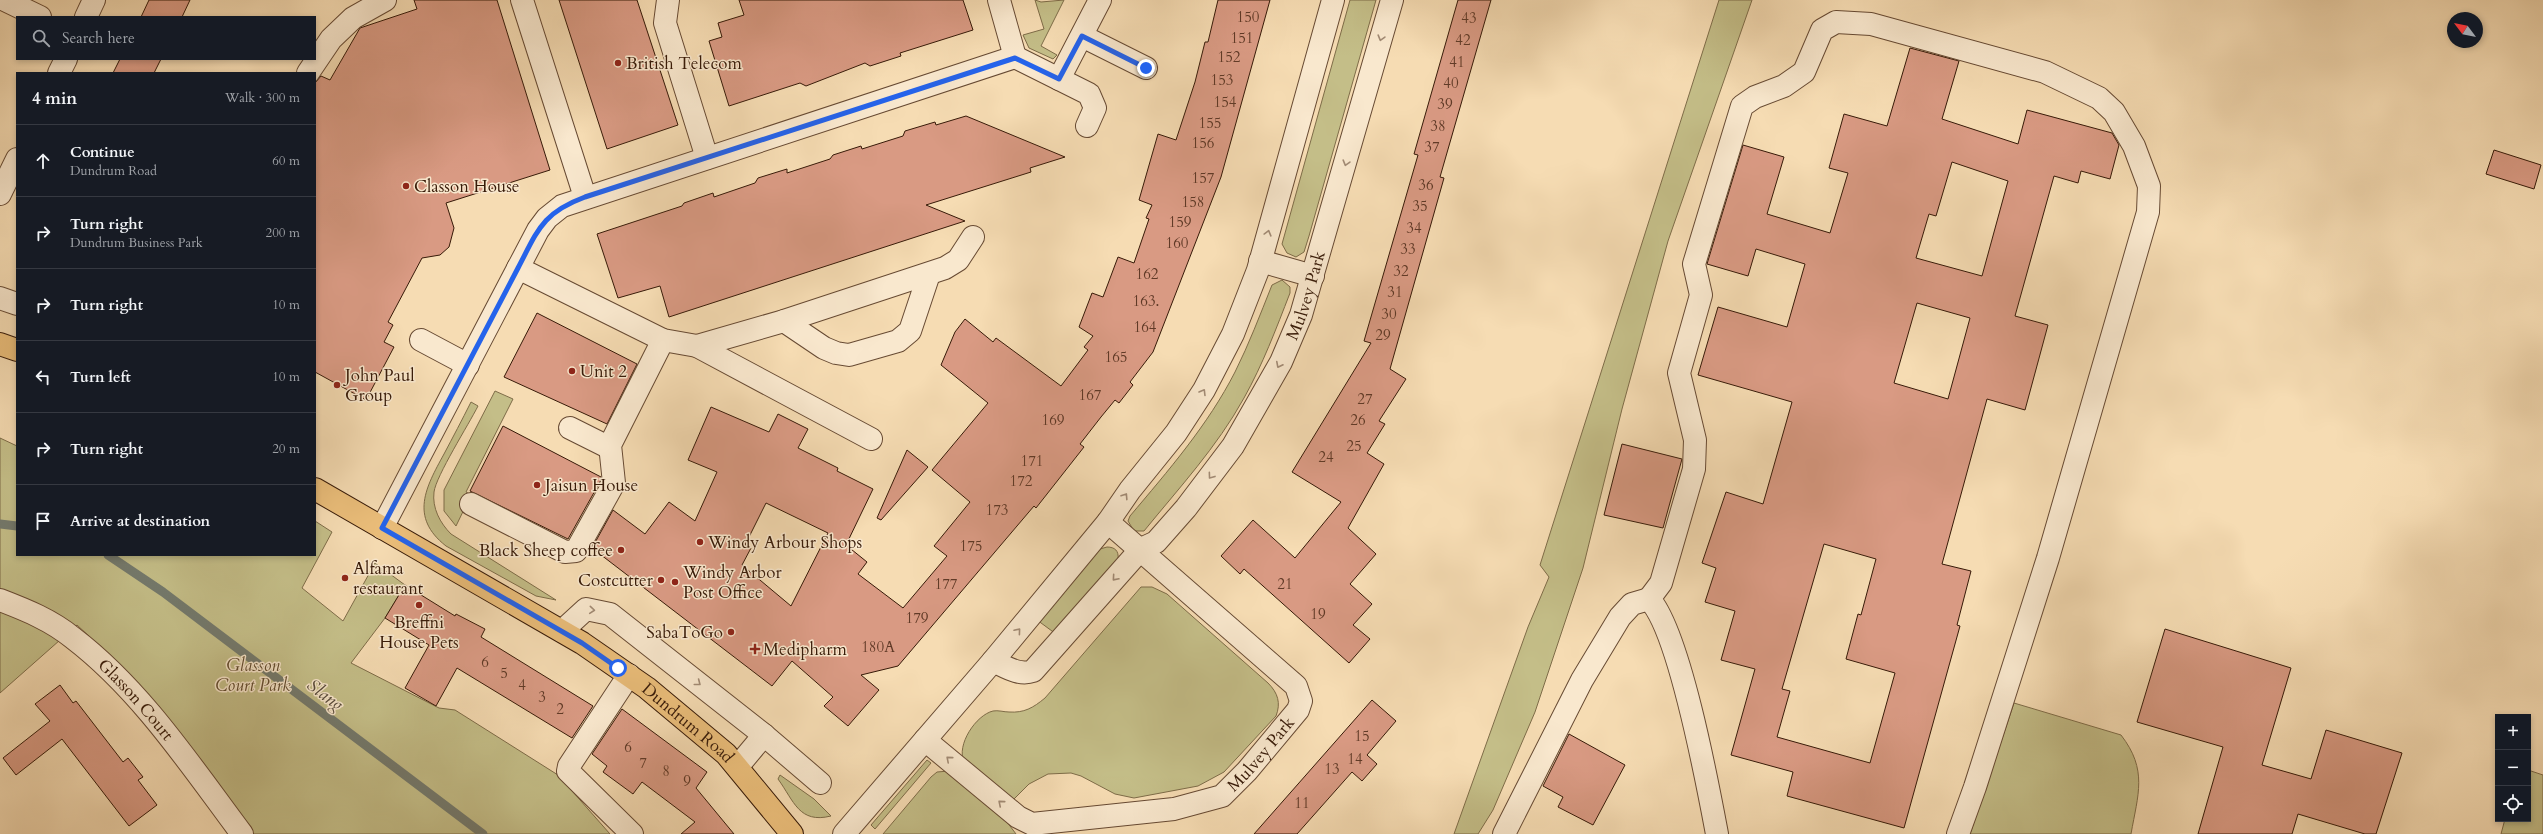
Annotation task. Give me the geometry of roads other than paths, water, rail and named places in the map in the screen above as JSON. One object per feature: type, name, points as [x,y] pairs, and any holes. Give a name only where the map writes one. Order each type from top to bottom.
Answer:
[{"type":"main road","points":[[0,344],[16,350]]},
{"type":"main road","name":"Dundrum Road","points":[[316,490],[562,631],[629,675],[691,723],[738,766],[792,834]]},
{"type":"street","points":[[6,0],[38,16]]},
{"type":"street","points":[[86,16],[94,0]]},
{"type":"street","points":[[309,72],[331,39],[353,18],[385,0]]},
{"type":"street","points":[[522,0],[585,197]]},
{"type":"street","points":[[668,0],[665,22],[707,158]]},
{"type":"street","points":[[999,0],[1015,58]]},
{"type":"street","points":[[1059,79],[1100,0]]},
{"type":"street","points":[[844,834],[993,661],[1108,522],[1130,490],[1176,433],[1204,390],[1241,316],[1260,261],[1333,0]]},
{"type":"street","name":"Mulvey Park","points":[[993,661],[1018,672],[1026,673],[1034,671],[1141,549],[1156,542],[1186,508],[1243,431],[1281,362],[1301,315],[1392,0]]},
{"type":"street","points":[[1504,834],[1582,680],[1620,617],[1632,604],[1649,599],[1661,583],[1694,469],[1695,440],[1679,372],[1701,295],[1694,264],[1742,106],[1755,97],[1784,86],[1804,72],[1822,30],[1836,22],[1871,24],[2045,72],[2099,98],[2114,112],[2134,146],[2149,186],[2148,212],[2048,558],[1975,788],[1958,834]]},
{"type":"street","points":[[1082,36],[1146,68]]},
{"type":"street","points":[[382,528],[538,230],[547,218],[562,206],[585,197],[1015,58],[1089,94],[1094,101],[1095,108],[1087,126]]},
{"type":"street","points":[[60,72],[66,60]]},
{"type":"street","points":[[0,194],[16,161]]},
{"type":"street","points":[[697,346],[784,321],[929,274],[958,260],[973,237]]},
{"type":"street","points":[[1260,261],[1313,276]]},
{"type":"street","points":[[518,268],[663,340],[697,346],[871,438]]},
{"type":"street","points":[[784,321],[824,348],[836,353],[849,355],[898,341],[910,331],[929,274]]},
{"type":"street","points":[[0,298],[16,304]]},
{"type":"street","points":[[421,340],[468,365]]},
{"type":"street","points":[[471,504],[565,552],[576,551],[614,483],[610,448],[663,340]]},
{"type":"street","points":[[570,428],[610,448]]},
{"type":"street","name":"Mulvey Park","points":[[925,740],[1018,817],[1032,824],[1174,809],[1222,796],[1247,771],[1300,705],[1301,700],[1296,686],[1141,549],[1108,522]]},
{"type":"street","points":[[1649,599],[1656,606],[1671,643],[1687,697],[1717,834]]},
{"type":"street","name":"Glasson Court","points":[[0,600],[36,615],[73,637],[93,655],[161,728],[242,834]]},
{"type":"street","points":[[562,631],[586,609],[610,614],[764,735],[820,783]]},
{"type":"street","points":[[629,675],[569,766],[568,771],[632,834]]},
{"type":"street","points":[[738,766],[764,735]]},
{"type":"waterway","name":"Slang","points":[[0,524],[16,526]]},
{"type":"waterway","name":"Slang","points":[[109,556],[163,592],[483,834]]},
{"type":"place","name":"British Telecom","points":[[618,63]]},
{"type":"place","name":"Classon House","points":[[406,186]]},
{"type":"place","name":"Unit 2","points":[[572,371]]},
{"type":"place","name":"John Paul Group","points":[[337,385]]},
{"type":"place","name":"Jaisun House","points":[[537,485]]},
{"type":"place","name":"Windy Arbour Shops","points":[[700,542]]},
{"type":"place","name":"Black Sheep coffee","points":[[621,550]]},
{"type":"place","name":"Alfama restaurant","points":[[345,578]]},
{"type":"place","name":"Costcutter","points":[[661,580]]},
{"type":"place","name":"Windy Arbor Post Office","points":[[675,582]]},
{"type":"place","name":"Breffni House Pets","points":[[419,605]]},
{"type":"place","name":"SabaToGo","points":[[731,632]]},
{"type":"place","name":"Medipharm","points":[[755,649]]},
{"type":"park label","name":"Glasson Court Park","points":[[253,675]]}]
